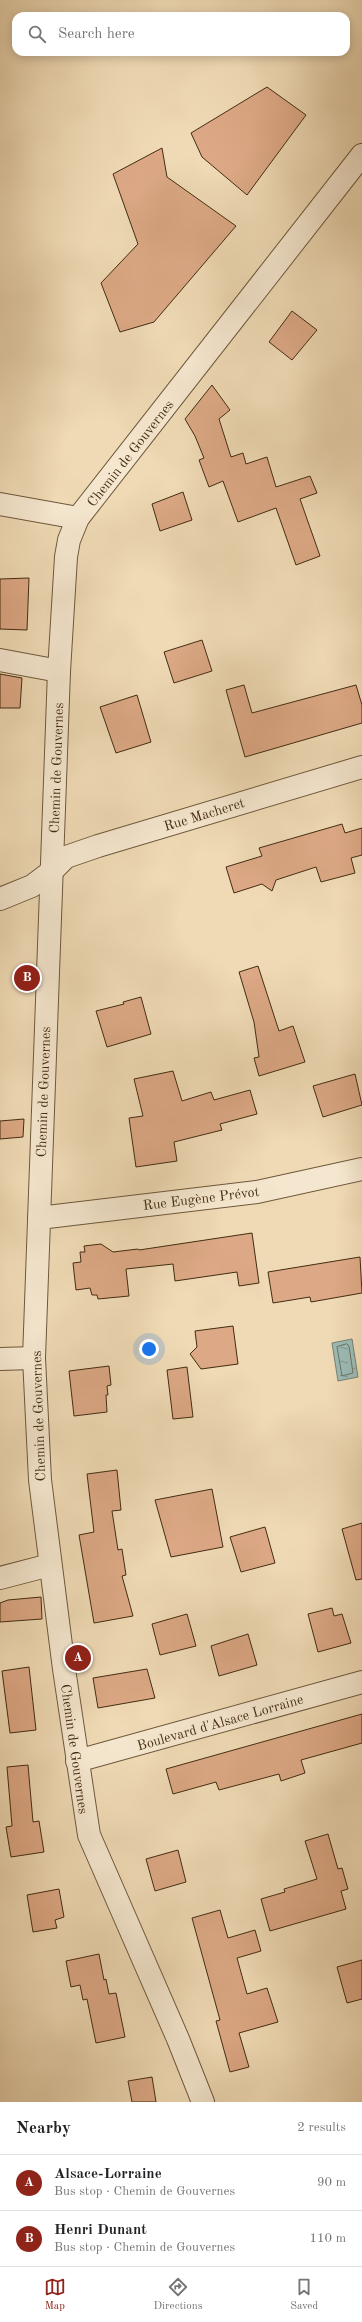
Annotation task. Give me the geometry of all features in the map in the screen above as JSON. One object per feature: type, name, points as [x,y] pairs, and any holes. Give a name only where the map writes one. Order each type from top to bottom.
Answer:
[{"type":"street","name":"Chemin de Gouvernes","points":[[203,2102],[178,2039],[89,1835],[77,1761],[40,1480],[34,1358],[59,671],[66,557],[69,540],[78,518],[362,155]]},
{"type":"street","points":[[0,504],[78,518]]},
{"type":"street","points":[[0,660],[59,671]]},
{"type":"street","name":"Rue Macheret","points":[[0,899],[32,886],[52,871],[66,857],[98,846],[362,767]]},
{"type":"street","name":"Rue Eugène Prévot","points":[[39,1218],[257,1192],[362,1169]]},
{"type":"street","points":[[0,1358],[34,1358]]},
{"type":"street","points":[[0,1578],[50,1565]]},
{"type":"street","name":"Boulevard d'Alsace Lorraine","points":[[77,1761],[362,1682]]},
{"type":"water","points":[[352,1339],[358,1377],[338,1381],[332,1343]]},
{"type":"building","points":[[267,87],[306,115],[247,195],[202,157],[191,133]]},
{"type":"building","points":[[162,148],[167,177],[236,226],[154,322],[120,332],[101,283],[138,244],[113,174]]},
{"type":"building","points":[[292,311],[317,330],[292,360],[269,342]]},
{"type":"building","points":[[212,385],[230,410],[219,419],[231,457],[243,453],[246,464],[267,457],[276,487],[310,476],[317,493],[300,499],[320,556],[296,565],[276,508],[238,522],[223,481],[209,487],[199,460],[204,458],[195,436],[185,419]]},
{"type":"building","points":[[183,492],[192,520],[160,531],[152,504]]},
{"type":"building","points":[[29,578],[27,630],[0,629],[0,579]]},
{"type":"building","points":[[202,640],[212,671],[174,683],[164,652]]},
{"type":"building","points":[[0,674],[22,678],[20,708],[0,708]]},
{"type":"building","points":[[244,685],[252,713],[356,685],[362,705],[362,723],[245,757],[226,690]]},
{"type":"building","points":[[137,695],[151,742],[116,753],[100,707]]},
{"type":"building","points":[[342,824],[345,833],[362,828],[362,855],[351,858],[355,873],[321,882],[316,867],[276,880],[272,891],[262,884],[234,893],[226,867],[262,856],[259,848]]},
{"type":"building","points":[[258,966],[279,1031],[293,1026],[305,1062],[259,1076],[254,1058],[259,1057],[254,1022],[239,972]]},
{"type":"building","points":[[141,997],[151,1034],[107,1047],[96,1011],[124,1004],[123,1002]]},
{"type":"building","points":[[173,1071],[182,1101],[211,1092],[214,1100],[250,1090],[257,1114],[220,1124],[222,1130],[174,1142],[177,1161],[136,1167],[129,1118],[143,1116],[134,1079]]},
{"type":"building","points":[[355,1074],[362,1105],[323,1117],[313,1086]]},
{"type":"building","points":[[24,1119],[23,1137],[0,1139],[0,1121]]},
{"type":"building","points":[[252,1233],[259,1283],[239,1286],[237,1272],[175,1281],[173,1264],[126,1269],[129,1296],[98,1299],[97,1295],[92,1295],[90,1288],[76,1290],[73,1263],[81,1262],[80,1252],[85,1252],[84,1246],[101,1244],[113,1252],[139,1250]]},
{"type":"building","points":[[360,1257],[362,1293],[311,1302],[310,1297],[273,1303],[268,1272]]},
{"type":"building","points":[[233,1326],[238,1364],[201,1369],[190,1354],[197,1347],[195,1331]]},
{"type":"building","points":[[109,1366],[111,1385],[107,1386],[107,1412],[74,1416],[69,1371]]},
{"type":"building","points":[[187,1367],[193,1417],[173,1419],[167,1370]]},
{"type":"building","points":[[117,1470],[121,1510],[112,1511],[118,1550],[122,1549],[126,1575],[122,1576],[133,1616],[94,1623],[79,1535],[94,1532],[87,1474]]},
{"type":"building","points":[[212,1489],[223,1547],[171,1557],[155,1500]]},
{"type":"building","points":[[362,1523],[362,1579],[356,1580],[342,1529]]},
{"type":"building","points":[[265,1527],[275,1563],[241,1572],[230,1537]]},
{"type":"building","points":[[41,1597],[42,1619],[0,1622],[0,1603],[8,1600]]},
{"type":"building","points":[[332,1608],[334,1616],[342,1614],[351,1643],[318,1652],[308,1614]]},
{"type":"building","points":[[187,1614],[196,1646],[160,1655],[152,1624]]},
{"type":"building","points":[[248,1634],[257,1665],[219,1676],[211,1646]]},
{"type":"building","points":[[29,1667],[36,1730],[10,1733],[2,1671]]},
{"type":"building","points":[[147,1669],[155,1698],[98,1708],[93,1678]]},
{"type":"building","points":[[362,1714],[362,1743],[301,1760],[305,1773],[281,1781],[279,1774],[219,1790],[216,1782],[173,1794],[166,1769]]},
{"type":"building","points":[[28,1765],[33,1822],[39,1821],[44,1852],[11,1857],[6,1827],[12,1826],[7,1767]]},
{"type":"building","points":[[328,1834],[338,1869],[342,1868],[348,1889],[341,1891],[346,1909],[270,1931],[261,1899],[285,1892],[284,1889],[317,1879],[305,1841]]},
{"type":"building","points":[[178,1850],[186,1882],[155,1891],[146,1859]]},
{"type":"building","points":[[59,1889],[64,1917],[55,1920],[57,1928],[33,1932],[27,1895]]},
{"type":"building","points":[[220,1910],[228,1938],[255,1930],[261,1951],[237,1958],[247,1994],[267,1988],[278,2022],[239,2033],[249,2067],[230,2072],[216,2021],[220,2020],[192,1918]]},
{"type":"building","points":[[99,1954],[104,1980],[106,1979],[109,1994],[116,1993],[125,2037],[96,2043],[87,1999],[83,2000],[80,1985],[71,1987],[66,1961]]},
{"type":"building","points":[[362,1960],[362,1999],[347,2003],[337,1967]]},
{"type":"building","points":[[152,2077],[156,2102],[132,2102],[128,2081]]},
{"type":"place","name":"Henri Dunant","points":[[27,978]]},
{"type":"place","name":"Alsace-Lorraine","points":[[78,1658]]}]
